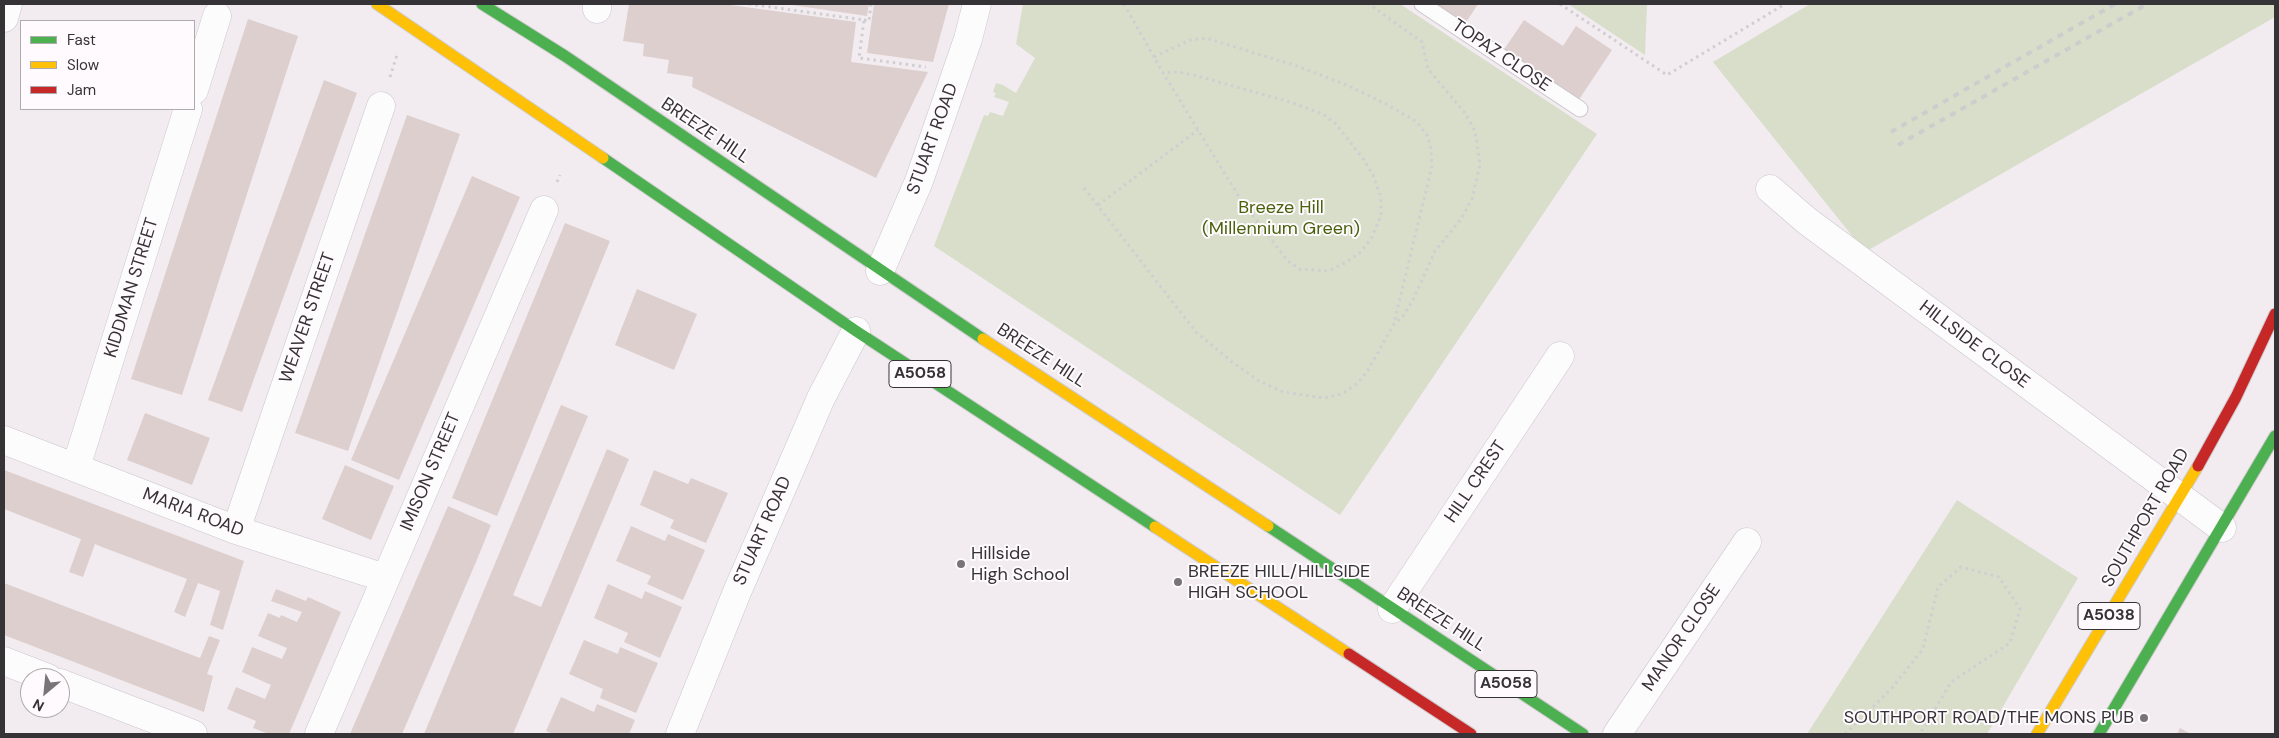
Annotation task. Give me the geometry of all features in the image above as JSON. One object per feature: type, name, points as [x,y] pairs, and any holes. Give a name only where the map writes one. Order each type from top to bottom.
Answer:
[{"type":"main road","name":"A5058","points":[[377,4],[670,206],[856,331],[1471,734]]},
{"type":"main road","name":"BREEZE HILL","points":[[482,4],[581,67],[880,271],[1582,734]]},
{"type":"main road","name":"SOUTHPORT ROAD","points":[[2037,734],[2180,498],[2236,397],[2275,314]]},
{"type":"main road","name":"A5038","points":[[2098,734],[2275,436]]},
{"type":"street","points":[[4,18],[8,4]]},
{"type":"street","name":"STUART ROAD","points":[[880,271],[919,181],[977,4]]},
{"type":"street","points":[[195,87],[217,16]]},
{"type":"street","name":"WEAVER STREET","points":[[236,530],[380,106]]},
{"type":"street","name":"KIDDMAN STREET","points":[[76,467],[188,110]]},
{"type":"street","name":"HILLSIDE CLOSE","points":[[1770,189],[1807,221],[2222,528]]},
{"type":"street","name":"IMISON STREET","points":[[319,734],[544,210]]},
{"type":"street","name":"STUART ROAD","points":[[680,734],[737,592],[813,416],[856,331]]},
{"type":"street","name":"HILL CREST","points":[[1392,609],[1560,356]]},
{"type":"street","name":"MARIA ROAD","points":[[4,440],[236,530],[385,578]]},
{"type":"street","name":"MANOR CLOSE","points":[[1616,734],[1747,542]]},
{"type":"street","points":[[4,661],[22,668]]},
{"type":"street","points":[[70,687],[193,734]]},
{"type":"lane","name":"TOPAZ CLOSE","points":[[1422,4],[1580,109]]},
{"type":"path","points":[[749,4],[869,21],[871,4]]},
{"type":"path","points":[[1124,4],[1163,73],[1241,200],[1287,260],[1299,269],[1328,271],[1345,263],[1361,252],[1372,237],[1381,216],[1380,198],[1373,175],[1350,139],[1336,124],[1323,114],[1282,100],[1187,74],[1163,73]]},
{"type":"path","points":[[1369,4],[1422,42],[1428,69],[1465,113],[1475,131],[1480,164],[1477,184],[1464,212],[1435,251],[1414,298],[1404,315],[1394,324]]},
{"type":"path","points":[[1560,4],[1667,75],[1785,4]]},
{"type":"path","points":[[864,20],[858,58],[956,72]]},
{"type":"path","points":[[380,106],[408,24]]},
{"type":"path","points":[[1084,188],[1196,332],[1231,362],[1283,392],[1324,398],[1342,394],[1358,382],[1368,370],[1394,324],[1432,166],[1431,149],[1427,135],[1417,122],[1388,104],[1349,86],[1300,67],[1206,38],[1190,40],[1154,57]]},
{"type":"path","points":[[1098,205],[1198,130]]},
{"type":"path","points":[[1845,734],[1892,688],[1923,649],[1938,587],[1961,567],[1999,577],[2020,609],[2010,643],[1951,682],[1920,734]]},
{"type":"green space","name":"Breeze Hill (Millennium Green)","points":[[1023,4],[1400,4],[1597,134],[1340,515],[934,246],[984,115],[988,116],[990,112],[1003,116],[1009,102],[994,97],[996,93],[993,92],[996,83],[1016,93],[1035,58],[1016,44]]},
{"type":"green space","points":[[1568,4],[1647,4],[1645,55]]},
{"type":"green space","points":[[1810,4],[2275,4],[2275,17],[1865,252],[1713,62]]},
{"type":"green space","points":[[1957,500],[2078,578],[1987,734],[1807,734]]},
{"type":"building","points":[[629,4],[723,4],[856,22],[851,62],[928,72],[876,178],[692,87],[693,77],[667,73],[669,60],[643,56],[644,44],[623,41]]},
{"type":"building","points":[[785,4],[869,4],[867,16]]},
{"type":"building","points":[[874,4],[949,4],[933,62],[867,53]]},
{"type":"building","points":[[1434,4],[1478,4],[1465,24]]},
{"type":"building","points":[[248,19],[298,36],[182,395],[131,379]]},
{"type":"building","points":[[1524,20],[1563,46],[1576,26],[1612,50],[1578,101],[1503,51]]},
{"type":"building","points":[[324,80],[357,93],[242,412],[208,400]]},
{"type":"building","points":[[407,115],[460,134],[348,451],[295,433]]},
{"type":"building","points":[[472,176],[520,197],[399,480],[351,460]]},
{"type":"building","points":[[565,223],[610,241],[497,516],[452,498]]},
{"type":"building","points":[[637,289],[697,314],[674,370],[615,345]]},
{"type":"building","points":[[561,405],[588,416],[513,595],[541,607],[607,449],[629,459],[513,734],[424,734]]},
{"type":"building","points":[[145,413],[210,438],[192,485],[127,460]]},
{"type":"building","points":[[345,465],[394,486],[371,540],[322,519]]},
{"type":"building","points":[[4,470],[244,561],[223,630],[210,625],[220,591],[198,583],[185,617],[174,612],[187,579],[95,544],[83,577],[69,572],[81,539],[4,509]]},
{"type":"building","points":[[654,470],[688,484],[691,478],[728,493],[706,543],[670,528],[674,520],[640,505]]},
{"type":"building","points":[[448,506],[491,525],[476,562],[402,734],[350,734]]},
{"type":"building","points":[[631,526],[665,541],[668,534],[705,550],[683,600],[647,584],[651,576],[616,561]]},
{"type":"building","points":[[4,583],[200,658],[209,636],[220,640],[207,674],[213,676],[204,712],[4,635]]},
{"type":"building","points":[[608,584],[642,599],[645,591],[682,607],[660,658],[624,642],[628,633],[594,618]]},
{"type":"building","points":[[276,589],[306,601],[308,597],[341,612],[289,734],[269,734],[253,728],[256,721],[227,709],[236,687],[265,699],[271,685],[242,672],[252,647],[282,659],[287,648],[258,636],[268,613],[280,618],[281,615],[297,622],[302,612],[271,601]]},
{"type":"building","points":[[584,640],[618,654],[620,647],[658,663],[636,713],[600,698],[603,689],[569,674]]},
{"type":"building","points":[[561,697],[594,712],[597,704],[635,720],[629,734],[553,734],[546,731]]},
{"type":"building","points":[[2180,728],[2191,734],[2177,734]]},
{"type":"railway","points":[[1891,132],[2115,4]]},
{"type":"railway","points":[[1898,145],[2147,4]]},
{"type":"traffic: fast","points":[[482,4],[565,56],[983,339]]},
{"type":"traffic: fast","points":[[603,158],[856,331],[1155,527]]},
{"type":"traffic: fast","points":[[2099,734],[2275,436]]},
{"type":"traffic: fast","points":[[1268,526],[1583,734]]},
{"type":"traffic: slow","points":[[377,4],[603,158]]},
{"type":"traffic: slow","points":[[983,339],[1268,526]]},
{"type":"traffic: slow","points":[[2037,734],[2198,466]]},
{"type":"traffic: slow","points":[[1155,527],[1349,654]]},
{"type":"traffic: jam","points":[[2198,466],[2236,397],[2275,314]]},
{"type":"traffic: jam","points":[[1349,654],[1471,734]]},
{"type":"place","name":"Hillside High School","points":[[961,564]]},
{"type":"place","name":"BREEZE HILL/HILLSIDE HIGH SCHOOL","points":[[1178,582]]},
{"type":"place","name":"SOUTHPORT ROAD/THE MONS PUB","points":[[2144,718]]}]
